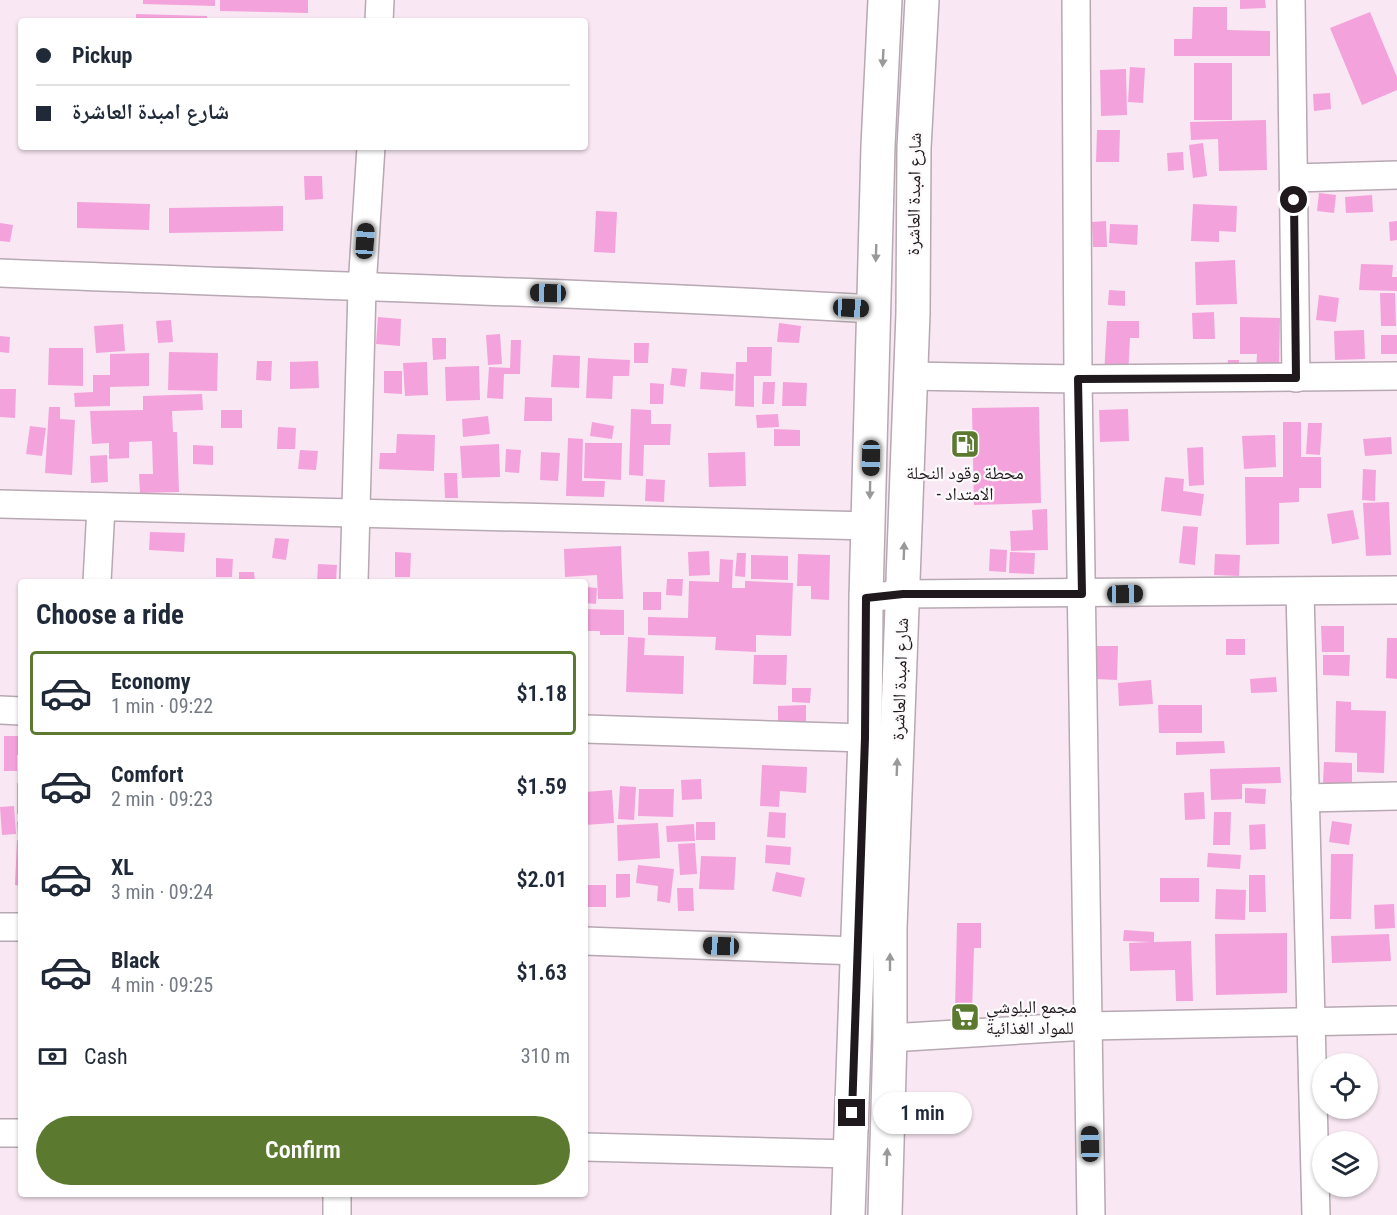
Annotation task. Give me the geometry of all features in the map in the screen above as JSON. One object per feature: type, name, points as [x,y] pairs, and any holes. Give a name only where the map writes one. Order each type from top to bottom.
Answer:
[{"type":"main road","name":"شارع امبدة العاشرة","points":[[848,1215],[865,738],[866,598],[885,0]]},
{"type":"main road","name":"شارع امبدة العاشرة","points":[[885,1215],[891,1038],[891,928],[910,376],[914,147],[922,0]]},
{"type":"main road","points":[[879,146],[914,147]]},
{"type":"street","points":[[378,18],[380,0]]},
{"type":"street","points":[[1076,0],[1078,379],[1091,1215]]},
{"type":"street","points":[[1291,0],[1296,378]]},
{"type":"street","points":[[354,579],[362,288],[371,150]]},
{"type":"street","points":[[1294,178],[1397,175]]},
{"type":"street","points":[[0,273],[362,288],[641,296],[874,309]]},
{"type":"street","points":[[910,376],[1078,379],[1397,376]]},
{"type":"street","points":[[0,504],[870,526]]},
{"type":"street","points":[[97,579],[101,507]]},
{"type":"street","points":[[866,598],[903,594],[1397,590]]},
{"type":"street","points":[[1300,592],[1316,1215]]},
{"type":"street","points":[[0,710],[18,711]]},
{"type":"street","points":[[588,729],[865,738]]},
{"type":"street","points":[[1305,798],[1397,796]]},
{"type":"street","points":[[0,927],[18,927]]},
{"type":"street","points":[[588,941],[857,951]]},
{"type":"street","points":[[891,1038],[1087,1026],[1397,1020]]},
{"type":"street","points":[[0,1133],[18,1133]]},
{"type":"street","points":[[588,1147],[850,1154]]},
{"type":"street","points":[[337,1215],[338,1197]]},
{"type":"building","points":[[143,0],[215,0],[215,6],[143,4]]},
{"type":"building","points":[[220,0],[308,0],[308,13],[220,11]]},
{"type":"building","points":[[1240,0],[1265,0],[1266,8],[1240,9]]},
{"type":"building","points":[[1193,7],[1227,7],[1227,30],[1270,31],[1270,56],[1174,56],[1174,39],[1192,39]]},
{"type":"building","points":[[1370,12],[1397,77],[1397,90],[1362,105],[1330,28]]},
{"type":"building","points":[[136,14],[207,16],[207,18],[136,18]]},
{"type":"building","points":[[1194,63],[1232,63],[1232,120],[1194,120]]},
{"type":"building","points":[[1130,67],[1145,68],[1143,103],[1128,102]]},
{"type":"building","points":[[1126,69],[1127,115],[1101,116],[1100,70]]},
{"type":"building","points":[[1330,93],[1331,109],[1314,111],[1313,94]]},
{"type":"building","points":[[1266,120],[1267,170],[1219,171],[1218,139],[1191,140],[1190,122]]},
{"type":"building","points":[[1097,130],[1120,130],[1119,162],[1096,162]]},
{"type":"building","points":[[1203,143],[1207,176],[1193,178],[1189,145]]},
{"type":"building","points":[[1183,152],[1184,170],[1168,171],[1167,153]]},
{"type":"building","points":[[304,176],[322,176],[323,199],[305,200]]},
{"type":"building","points":[[1319,193],[1336,195],[1334,213],[1317,211]]},
{"type":"building","points":[[1372,195],[1373,212],[1346,213],[1345,197]]},
{"type":"building","points":[[77,202],[150,204],[149,230],[77,228]]},
{"type":"building","points":[[1193,204],[1237,206],[1236,232],[1219,231],[1219,242],[1191,241]]},
{"type":"building","points":[[283,206],[283,231],[169,233],[169,208]]},
{"type":"building","points":[[596,211],[617,212],[615,253],[594,252]]},
{"type":"building","points":[[1106,221],[1107,247],[1093,247],[1092,222]]},
{"type":"building","points":[[1397,221],[1397,240],[1390,241],[1389,222]]},
{"type":"building","points":[[0,223],[13,225],[10,242],[0,241]]},
{"type":"building","points":[[1110,224],[1138,225],[1137,245],[1109,243]]},
{"type":"building","points":[[1235,260],[1237,304],[1196,305],[1195,262]]},
{"type":"building","points":[[1361,264],[1393,265],[1392,277],[1397,277],[1397,291],[1359,290]]},
{"type":"building","points":[[1109,290],[1125,291],[1125,306],[1108,305]]},
{"type":"building","points":[[1380,293],[1395,293],[1396,326],[1381,326]]},
{"type":"building","points":[[1319,295],[1339,298],[1336,322],[1316,320]]},
{"type":"building","points":[[1214,312],[1215,339],[1193,339],[1192,313]]},
{"type":"building","points":[[378,317],[401,319],[400,346],[376,344]]},
{"type":"building","points":[[1240,317],[1280,318],[1279,372],[1256,372],[1257,354],[1240,354]]},
{"type":"building","points":[[171,320],[173,342],[158,343],[156,321]]},
{"type":"building","points":[[1107,321],[1139,321],[1139,338],[1130,338],[1128,376],[1104,375]]},
{"type":"building","points":[[779,323],[801,326],[799,343],[777,342]]},
{"type":"building","points":[[123,324],[125,351],[96,353],[94,326]]},
{"type":"building","points":[[1364,330],[1365,359],[1335,360],[1334,331]]},
{"type":"building","points":[[500,334],[502,364],[488,365],[486,335]]},
{"type":"building","points":[[1381,335],[1397,335],[1397,354],[1381,354]]},
{"type":"building","points":[[0,336],[10,337],[9,353],[0,352]]},
{"type":"building","points":[[432,338],[446,338],[446,359],[433,360]]},
{"type":"building","points":[[511,340],[521,340],[520,374],[504,374],[503,399],[487,398],[489,367],[510,368]]},
{"type":"building","points":[[634,343],[649,343],[648,363],[634,363]]},
{"type":"building","points":[[747,347],[772,347],[771,376],[754,376],[754,407],[735,406],[736,362],[747,362]]},
{"type":"building","points":[[49,348],[83,348],[83,386],[48,385]]},
{"type":"building","points":[[169,352],[218,353],[217,391],[168,390]]},
{"type":"building","points":[[149,353],[149,386],[110,387],[110,406],[75,407],[74,393],[93,392],[93,375],[110,375],[110,354]]},
{"type":"building","points":[[553,355],[580,356],[579,388],[551,387]]},
{"type":"building","points":[[588,358],[630,360],[629,376],[613,376],[612,399],[586,398]]},
{"type":"building","points":[[1228,360],[1239,360],[1238,380],[1227,379]]},
{"type":"building","points":[[257,361],[272,361],[271,381],[256,380]]},
{"type":"building","points":[[318,361],[319,388],[290,389],[290,362]]},
{"type":"building","points":[[427,362],[428,395],[405,396],[403,363]]},
{"type":"building","points":[[479,366],[480,400],[446,401],[445,367]]},
{"type":"building","points":[[672,368],[687,369],[685,387],[670,385]]},
{"type":"building","points":[[384,371],[402,371],[402,394],[384,393]]},
{"type":"building","points":[[701,372],[734,374],[733,391],[700,389]]},
{"type":"building","points":[[763,382],[775,382],[774,404],[762,404]]},
{"type":"building","points":[[783,382],[807,383],[806,406],[782,406]]},
{"type":"building","points":[[650,383],[664,384],[663,404],[650,404]]},
{"type":"building","points":[[0,389],[16,389],[15,418],[0,417]]},
{"type":"building","points":[[202,394],[203,410],[172,411],[173,432],[177,432],[179,492],[140,493],[139,474],[153,474],[152,441],[129,442],[129,458],[109,459],[109,443],[92,444],[90,411],[143,410],[143,396]]},
{"type":"building","points":[[525,397],[552,398],[552,421],[524,421]]},
{"type":"building","points":[[49,407],[60,407],[60,419],[75,420],[72,475],[45,473]]},
{"type":"building","points":[[1039,407],[1041,503],[974,505],[972,408]]},
{"type":"building","points":[[631,409],[651,410],[651,424],[671,424],[670,445],[644,445],[643,476],[629,475]]},
{"type":"building","points":[[1128,409],[1129,441],[1100,442],[1099,410]]},
{"type":"building","points":[[221,410],[242,410],[242,428],[221,428]]},
{"type":"building","points":[[778,414],[779,427],[757,428],[756,415]]},
{"type":"building","points":[[488,416],[490,434],[463,437],[462,419]]},
{"type":"building","points":[[592,422],[614,426],[612,439],[590,436]]},
{"type":"building","points":[[1283,422],[1301,422],[1301,457],[1321,457],[1321,488],[1299,488],[1299,502],[1279,503],[1279,544],[1246,545],[1245,477],[1283,477]]},
{"type":"building","points":[[1308,423],[1322,423],[1320,455],[1306,454]]},
{"type":"building","points":[[30,426],[46,428],[42,456],[26,454]]},
{"type":"building","points":[[278,427],[296,428],[295,449],[277,449]]},
{"type":"building","points":[[774,429],[800,430],[800,446],[774,446]]},
{"type":"building","points":[[397,434],[435,435],[434,471],[379,469],[380,453],[396,453]]},
{"type":"building","points":[[1275,435],[1276,467],[1244,469],[1242,436]]},
{"type":"building","points":[[1391,437],[1392,454],[1365,456],[1363,439]]},
{"type":"building","points":[[568,438],[583,439],[582,481],[605,481],[604,497],[566,496]]},
{"type":"building","points":[[585,443],[622,443],[621,480],[584,478]]},
{"type":"building","points":[[499,444],[500,477],[462,478],[460,446]]},
{"type":"building","points":[[193,445],[213,446],[213,465],[193,464]]},
{"type":"building","points":[[1203,447],[1204,485],[1189,486],[1187,448]]},
{"type":"building","points":[[506,449],[521,450],[519,473],[505,472]]},
{"type":"building","points":[[300,450],[318,451],[316,470],[298,469]]},
{"type":"building","points":[[541,452],[560,453],[558,481],[540,480]]},
{"type":"building","points":[[745,452],[746,486],[709,487],[708,453]]},
{"type":"building","points":[[107,455],[108,482],[91,483],[90,456]]},
{"type":"building","points":[[1363,469],[1376,470],[1375,501],[1362,500]]},
{"type":"building","points":[[444,473],[457,473],[458,498],[445,498]]},
{"type":"building","points":[[1165,477],[1184,479],[1183,491],[1204,494],[1201,516],[1161,511]]},
{"type":"building","points":[[646,479],[665,480],[664,502],[645,501]]},
{"type":"building","points":[[1389,502],[1391,555],[1366,556],[1363,503]]},
{"type":"building","points":[[1047,509],[1048,550],[1011,551],[1010,531],[1033,530],[1032,510]]},
{"type":"building","points":[[1353,510],[1359,539],[1332,544],[1327,514]]},
{"type":"building","points":[[1183,526],[1198,527],[1195,565],[1179,563]]},
{"type":"building","points":[[150,532],[185,533],[184,552],[149,550]]},
{"type":"building","points":[[275,538],[289,539],[286,560],[272,558]]},
{"type":"building","points":[[621,546],[623,599],[598,599],[597,575],[565,577],[564,549]]},
{"type":"building","points":[[990,549],[1007,550],[1006,572],[989,571]]},
{"type":"building","points":[[709,551],[710,575],[689,576],[688,552]]},
{"type":"building","points":[[395,552],[411,553],[410,577],[395,577]]},
{"type":"building","points":[[1010,552],[1035,553],[1034,574],[1009,573]]},
{"type":"building","points":[[737,553],[746,553],[745,577],[735,576]]},
{"type":"building","points":[[798,554],[830,555],[829,600],[811,599],[811,586],[797,586]]},
{"type":"building","points":[[1215,554],[1240,555],[1239,576],[1214,575]]},
{"type":"building","points":[[751,555],[788,556],[788,580],[751,579]]},
{"type":"building","points":[[216,558],[233,559],[232,577],[216,577]]},
{"type":"building","points":[[720,559],[733,560],[732,588],[745,588],[745,581],[793,583],[791,636],[756,635],[756,652],[715,650],[716,637],[648,635],[648,617],[688,618],[689,581],[719,582]]},
{"type":"building","points":[[318,564],[337,565],[336,579],[317,579]]},
{"type":"building","points":[[239,572],[254,572],[255,579],[239,579]]},
{"type":"building","points":[[667,579],[683,579],[682,596],[666,595]]},
{"type":"building","points":[[588,587],[597,588],[596,604],[588,603]]},
{"type":"building","points":[[643,592],[661,592],[661,610],[643,610]]},
{"type":"building","points":[[588,609],[624,610],[624,635],[600,635],[600,631],[588,631]]},
{"type":"building","points":[[1321,626],[1344,626],[1344,652],[1322,652]]},
{"type":"building","points":[[628,637],[645,638],[644,655],[684,656],[683,694],[626,692]]},
{"type":"building","points":[[1387,638],[1397,638],[1397,679],[1386,678]]},
{"type":"building","points":[[1226,639],[1245,639],[1245,655],[1226,655]]},
{"type":"building","points":[[1096,646],[1118,646],[1117,680],[1095,679]]},
{"type":"building","points":[[754,655],[787,655],[786,685],[753,684]]},
{"type":"building","points":[[1323,655],[1350,655],[1349,676],[1323,675]]},
{"type":"building","points":[[1276,677],[1277,692],[1251,693],[1250,679]]},
{"type":"building","points":[[1151,680],[1153,704],[1119,706],[1118,683]]},
{"type":"building","points":[[792,688],[811,688],[810,703],[792,702]]},
{"type":"building","points":[[1336,701],[1351,702],[1351,710],[1386,711],[1384,773],[1357,772],[1357,753],[1335,752]]},
{"type":"building","points":[[806,705],[806,725],[778,726],[778,706]]},
{"type":"building","points":[[1158,705],[1202,705],[1202,733],[1159,733]]},
{"type":"building","points":[[4,736],[18,736],[17,771],[4,771]]},
{"type":"building","points":[[1224,741],[1225,753],[1176,755],[1176,742]]},
{"type":"building","points":[[1324,762],[1352,763],[1352,785],[1323,784]]},
{"type":"building","points":[[762,765],[807,767],[806,793],[780,791],[779,807],[760,806]]},
{"type":"building","points":[[1280,767],[1281,783],[1242,784],[1242,799],[1211,800],[1210,769]]},
{"type":"building","points":[[701,779],[702,799],[682,800],[681,780]]},
{"type":"building","points":[[17,783],[18,814],[17,814]]},
{"type":"building","points":[[620,786],[636,787],[634,820],[618,819]]},
{"type":"building","points":[[1245,788],[1266,789],[1265,804],[1245,803]]},
{"type":"building","points":[[639,789],[674,789],[673,817],[638,816]]},
{"type":"building","points":[[612,790],[614,823],[588,825],[588,792]]},
{"type":"building","points":[[1204,792],[1205,819],[1185,820],[1184,793]]},
{"type":"building","points":[[14,806],[16,834],[2,835],[0,807]]},
{"type":"building","points":[[769,812],[786,813],[785,838],[767,837]]},
{"type":"building","points":[[1214,812],[1231,812],[1230,845],[1213,845]]},
{"type":"building","points":[[1332,821],[1352,824],[1349,845],[1329,842]]},
{"type":"building","points":[[696,822],[715,822],[715,840],[696,840]]},
{"type":"building","points":[[658,823],[660,858],[618,861],[617,825]]},
{"type":"building","points":[[694,824],[695,841],[667,842],[666,826]]},
{"type":"building","points":[[1265,824],[1266,849],[1250,850],[1249,825]]},
{"type":"building","points":[[17,840],[18,886],[15,885]]},
{"type":"building","points":[[695,843],[697,874],[680,875],[678,844]]},
{"type":"building","points":[[766,845],[791,847],[790,865],[765,863]]},
{"type":"building","points":[[1208,853],[1241,855],[1240,869],[1207,867]]},
{"type":"building","points":[[1331,854],[1353,854],[1351,919],[1330,919]]},
{"type":"building","points":[[701,856],[736,857],[734,890],[699,889]]},
{"type":"building","points":[[638,865],[674,869],[670,903],[657,901],[658,886],[636,883]]},
{"type":"building","points":[[776,872],[805,878],[801,897],[772,891]]},
{"type":"building","points":[[616,874],[630,874],[630,897],[616,898]]},
{"type":"building","points":[[1249,875],[1265,875],[1266,912],[1249,912]]},
{"type":"building","points":[[1160,878],[1199,878],[1199,902],[1160,902]]},
{"type":"building","points":[[588,885],[606,885],[606,907],[588,907]]},
{"type":"building","points":[[677,888],[693,888],[694,911],[678,911]]},
{"type":"building","points":[[1216,889],[1246,890],[1245,920],[1215,919]]},
{"type":"building","points":[[1394,904],[1395,928],[1375,929],[1374,905]]},
{"type":"building","points":[[957,923],[981,923],[981,948],[974,948],[972,1010],[955,1009]]},
{"type":"building","points":[[1124,930],[1154,932],[1154,942],[1191,941],[1193,1001],[1176,1001],[1175,970],[1130,971],[1129,943],[1151,942],[1123,941]]},
{"type":"building","points":[[1287,933],[1287,993],[1216,995],[1215,934]]},
{"type":"building","points":[[1389,934],[1391,961],[1332,963],[1331,936]]},
{"type":"place","name":"محطة وقود النحلة - الامتداد","points":[[965,444]]},
{"type":"place","name":"مجمع البلوشي للمواد الغذائية","points":[[965,1017]]},
{"type":"route","points":[[852,1113],[865,738],[866,598],[903,594],[1082,594],[1078,379],[1296,378],[1294,200]]}]
